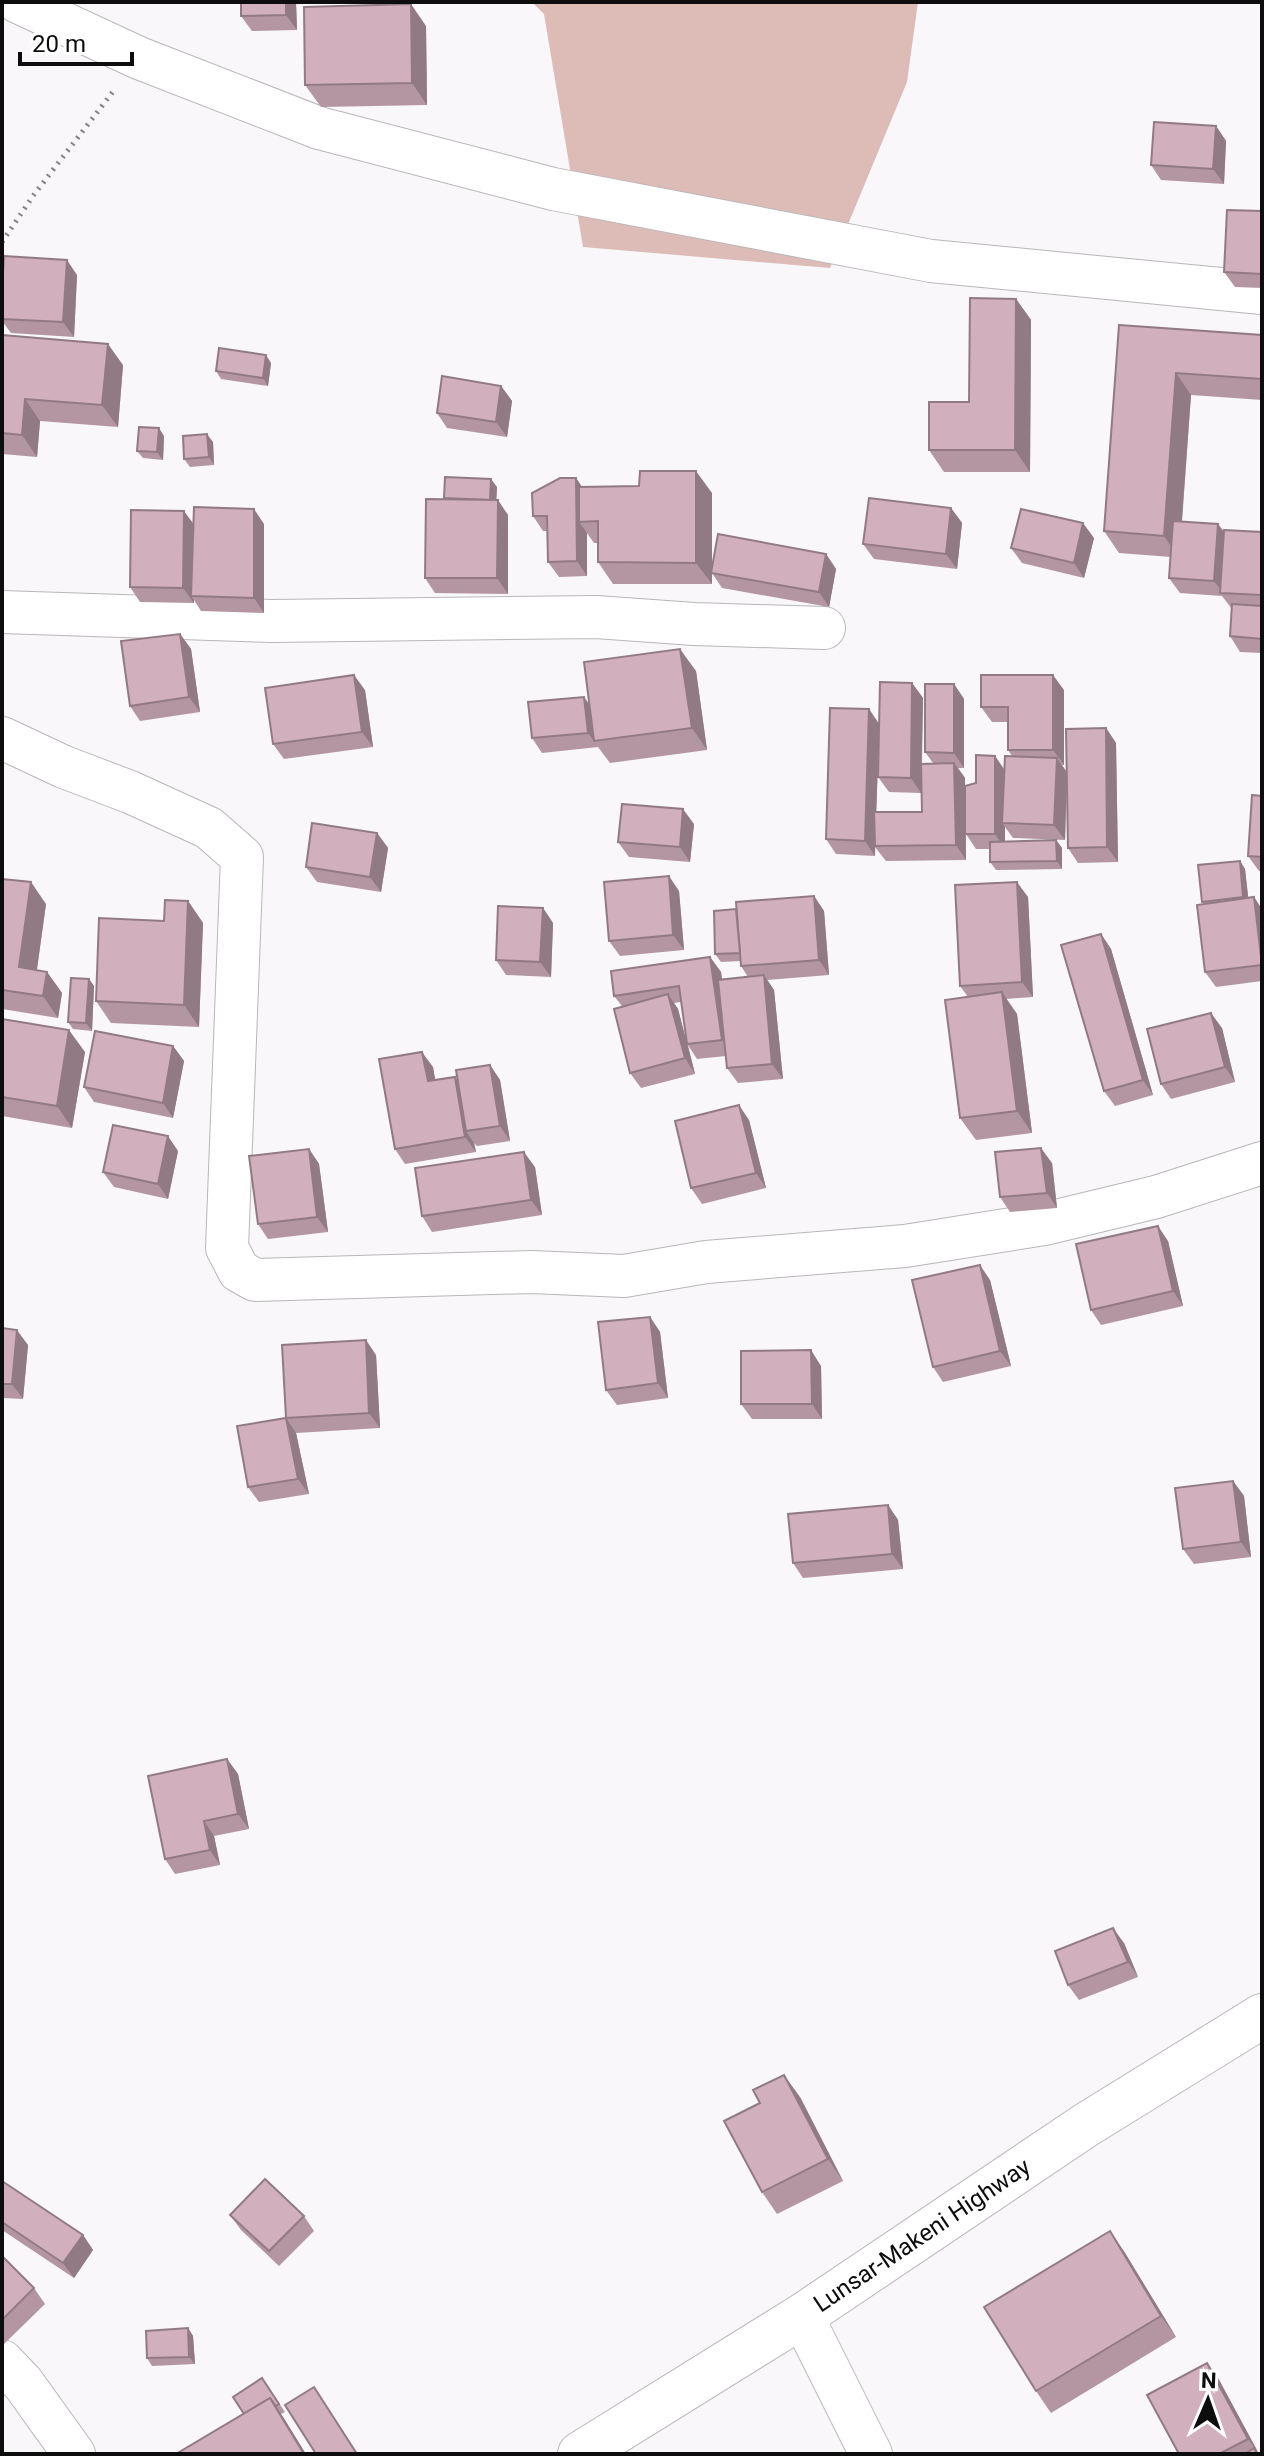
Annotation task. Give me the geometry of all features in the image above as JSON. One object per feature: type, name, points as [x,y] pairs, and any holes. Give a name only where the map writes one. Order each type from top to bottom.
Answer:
[{"type":"main road","name":"Lunsar-Makeni Highway","points":[[580,2454],[802,2316],[1086,2125],[1262,2016]]},
{"type":"street","points":[[18,2],[139,58],[319,128],[553,189],[931,261],[1262,293]]},
{"type":"street","points":[[2,612],[272,621],[596,617],[824,628]]},
{"type":"street","points":[[2,738],[209,828],[242,857],[227,1248],[239,1271],[255,1280],[531,1272],[624,1276],[706,1262],[905,1246],[1044,1224],[1156,1197],[1262,1163]]},
{"type":"street","points":[[802,2316],[871,2454]]},
{"type":"street","points":[[2,2361],[23,2383],[65,2452]]},
{"type":"path","points":[[2,242],[33,196],[139,58]]},
{"type":"shaded area","points":[[532,2],[918,2],[907,82],[830,268],[583,247],[544,14]]},
{"type":"building","points":[[241,2],[286,2],[286,15],[241,16]]},
{"type":"building","points":[[411,4],[412,83],[305,85],[304,7]]},
{"type":"building","points":[[1154,122],[1216,126],[1213,169],[1151,165]]},
{"type":"building","points":[[1227,210],[1262,211],[1262,274],[1224,272]]},
{"type":"building","points":[[4,256],[67,260],[63,322],[2,319]]},
{"type":"building","points":[[970,298],[1016,299],[1015,450],[929,450],[929,402],[969,402]]},
{"type":"building","points":[[1119,325],[1262,335],[1262,379],[1176,373],[1164,536],[1104,531]]},
{"type":"building","points":[[2,335],[108,344],[102,405],[25,399],[22,435],[2,433]]},
{"type":"building","points":[[219,348],[266,355],[263,378],[216,371]]},
{"type":"building","points":[[442,376],[501,386],[496,422],[437,413]]},
{"type":"building","points":[[139,427],[159,428],[157,452],[137,451]]},
{"type":"building","points":[[207,434],[209,457],[184,459],[183,436]]},
{"type":"building","points":[[640,471],[696,471],[696,563],[598,562],[598,521],[579,522],[579,487],[639,486]]},
{"type":"building","points":[[445,477],[491,479],[490,500],[444,498]]},
{"type":"building","points":[[560,478],[576,478],[577,561],[548,562],[547,516],[533,516],[532,493]]},
{"type":"building","points":[[869,498],[951,508],[946,554],[863,544]]},
{"type":"building","points":[[426,499],[498,500],[497,578],[425,578]]},
{"type":"building","points":[[194,507],[254,509],[254,598],[191,596]]},
{"type":"building","points":[[1021,509],[1083,523],[1074,563],[1011,548]]},
{"type":"building","points":[[131,510],[184,511],[183,588],[130,587]]},
{"type":"building","points":[[1173,521],[1218,524],[1214,581],[1169,578]]},
{"type":"building","points":[[1224,530],[1262,532],[1262,595],[1220,593]]},
{"type":"building","points":[[718,534],[826,554],[819,592],[711,573]]},
{"type":"building","points":[[1232,604],[1262,606],[1262,639],[1230,636]]},
{"type":"building","points":[[180,634],[189,697],[130,706],[121,641]]},
{"type":"building","points":[[680,649],[692,728],[594,741],[584,662]]},
{"type":"building","points":[[354,675],[362,732],[273,744],[265,688]]},
{"type":"building","points":[[981,675],[1053,675],[1053,750],[1008,750],[1008,707],[981,707]]},
{"type":"building","points":[[880,682],[912,683],[911,778],[878,777]]},
{"type":"building","points":[[925,684],[954,684],[954,753],[925,752]]},
{"type":"building","points":[[584,697],[588,733],[532,738],[528,702]]},
{"type":"building","points":[[830,708],[869,709],[865,841],[826,839]]},
{"type":"building","points":[[1106,728],[1107,847],[1068,848],[1066,729]]},
{"type":"building","points":[[976,755],[995,756],[995,834],[965,834],[965,786],[976,783]]},
{"type":"building","points":[[1005,756],[1057,758],[1054,825],[1002,823]]},
{"type":"building","points":[[954,763],[956,845],[875,846],[874,812],[922,812],[921,764]]},
{"type":"building","points":[[1252,795],[1262,796],[1262,857],[1248,856]]},
{"type":"building","points":[[622,804],[683,809],[680,847],[618,842]]},
{"type":"building","points":[[312,823],[377,833],[370,877],[306,867]]},
{"type":"building","points":[[1056,840],[1057,861],[990,862],[990,842]]},
{"type":"building","points":[[1240,861],[1243,897],[1202,902],[1198,865]]},
{"type":"building","points":[[669,876],[673,935],[609,941],[604,882]]},
{"type":"building","points":[[2,879],[31,882],[19,967],[47,972],[43,996],[2,990]]},
{"type":"building","points":[[1017,882],[1022,982],[960,986],[955,885]]},
{"type":"building","points":[[814,896],[819,960],[741,966],[736,902]]},
{"type":"building","points":[[1254,897],[1262,965],[1205,972],[1197,905]]},
{"type":"building","points":[[165,900],[188,901],[184,1005],[96,1001],[99,918],[164,921]]},
{"type":"building","points":[[498,906],[543,908],[540,962],[496,960]]},
{"type":"building","points":[[736,909],[740,953],[715,954],[714,911]]},
{"type":"building","points":[[1101,934],[1143,1080],[1104,1091],[1061,945]]},
{"type":"building","points":[[710,957],[722,1040],[687,1044],[679,986],[614,996],[611,971]]},
{"type":"building","points":[[764,975],[772,1064],[727,1068],[718,980]]},
{"type":"building","points":[[71,978],[89,979],[86,1023],[68,1022]]},
{"type":"building","points":[[1002,992],[1017,1111],[960,1118],[945,1000]]},
{"type":"building","points":[[668,994],[685,1058],[630,1073],[614,1009]]},
{"type":"building","points":[[1211,1013],[1225,1067],[1161,1084],[1147,1029]]},
{"type":"building","points":[[2,1019],[69,1030],[57,1106],[2,1097]]},
{"type":"building","points":[[95,1031],[173,1046],[163,1103],[84,1087]]},
{"type":"building","points":[[422,1052],[428,1081],[455,1077],[465,1137],[395,1149],[379,1059]]},
{"type":"building","points":[[490,1065],[500,1126],[466,1131],[456,1070]]},
{"type":"building","points":[[739,1105],[756,1173],[691,1188],[675,1121]]},
{"type":"building","points":[[113,1125],[168,1136],[158,1184],[103,1172]]},
{"type":"building","points":[[1041,1148],[1047,1193],[1000,1197],[995,1152]]},
{"type":"building","points":[[309,1149],[317,1217],[258,1224],[249,1156]]},
{"type":"building","points":[[524,1152],[531,1200],[422,1216],[415,1168]]},
{"type":"building","points":[[1158,1226],[1173,1291],[1091,1310],[1076,1244]]},
{"type":"building","points":[[980,1265],[1000,1351],[933,1367],[912,1280]]},
{"type":"building","points":[[650,1317],[658,1383],[606,1390],[598,1322]]},
{"type":"building","points":[[2,1328],[17,1330],[12,1384],[2,1384]]},
{"type":"building","points":[[366,1340],[369,1413],[286,1418],[282,1345]]},
{"type":"building","points":[[811,1350],[812,1404],[741,1404],[741,1351]]},
{"type":"building","points":[[286,1418],[298,1479],[248,1487],[237,1426]]},
{"type":"building","points":[[1233,1481],[1241,1542],[1183,1549],[1175,1488]]},
{"type":"building","points":[[888,1505],[892,1554],[793,1563],[788,1514]]},
{"type":"building","points":[[227,1759],[238,1814],[204,1821],[210,1850],[165,1859],[148,1776]]},
{"type":"building","points":[[1113,1928],[1128,1962],[1068,1985],[1055,1951]]},
{"type":"building","points":[[784,2075],[828,2159],[762,2192],[724,2121],[760,2103],[753,2090]]},
{"type":"building","points":[[265,2179],[304,2216],[269,2251],[230,2215]]},
{"type":"building","points":[[2,2181],[83,2235],[63,2263],[2,2222]]},
{"type":"building","points":[[1110,2231],[1161,2316],[1036,2391],[984,2307]]},
{"type":"building","points":[[2,2256],[34,2288],[2,2320]]},
{"type":"building","points":[[188,2328],[189,2357],[147,2358],[146,2331]]},
{"type":"building","points":[[1207,2363],[1248,2439],[1219,2454],[1179,2454],[1147,2395]]},
{"type":"building","points":[[262,2378],[279,2404],[276,2406],[270,2398],[244,2414],[233,2397]]},
{"type":"building","points":[[314,2387],[357,2454],[316,2454],[285,2405]]},
{"type":"building","points":[[270,2398],[304,2454],[176,2454]]}]
